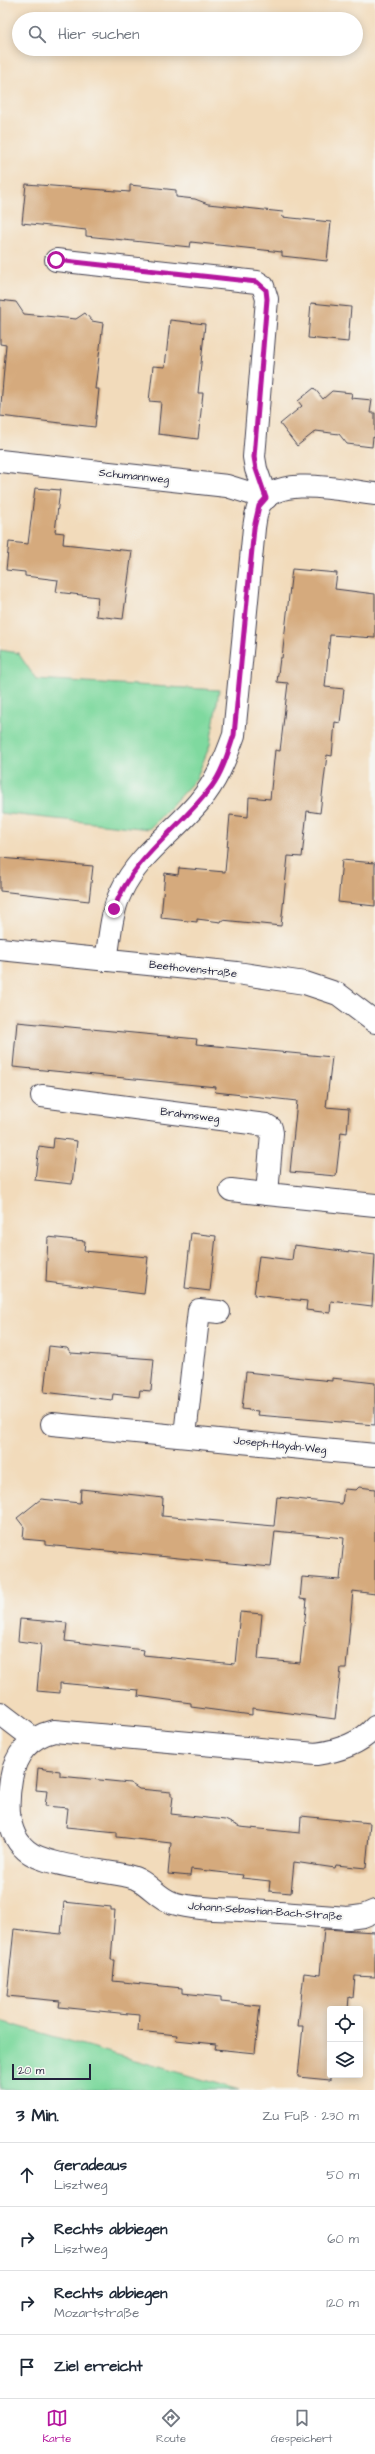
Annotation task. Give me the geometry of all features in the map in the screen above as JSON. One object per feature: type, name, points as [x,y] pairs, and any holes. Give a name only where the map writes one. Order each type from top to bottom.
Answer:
[{"type":"street","points":[[56,260],[257,282],[263,286],[267,299],[254,457],[256,469],[266,498]]},
{"type":"street","name":"Schumannweg","points":[[0,461],[228,486],[266,498]]},
{"type":"street","points":[[106,960],[114,909],[128,879],[139,864],[198,803],[213,784],[223,767],[234,735],[254,528],[259,506],[266,498],[288,486],[375,494]]},
{"type":"street","name":"Beethovenstraße","points":[[0,949],[237,973],[305,983],[338,994],[375,1022]]},
{"type":"street","name":"Brahmsweg","points":[[42,1096],[266,1125],[271,1128],[272,1133],[267,1194]]},
{"type":"street","points":[[231,1190],[375,1205]]},
{"type":"street","points":[[185,1435],[199,1310],[219,1312]]},
{"type":"street","name":"Joseph-Haydn-Weg","points":[[52,1424],[185,1435],[375,1455]]},
{"type":"street","points":[[0,1712],[34,1739]]},
{"type":"street","name":"Johann-Sebastian-Bach-Straße","points":[[371,1739],[330,1752],[316,1754],[62,1730],[41,1734],[24,1748],[16,1760],[12,1772],[8,1804],[13,1830],[19,1844],[32,1854],[50,1861],[139,1879],[172,1903],[348,1918],[363,1916],[375,1911]]},
{"type":"green space","points":[[0,650],[18,653],[36,679],[219,690],[210,745],[196,779],[149,829],[0,813]]},
{"type":"green space","points":[[0,2021],[239,2090],[0,2090]]},
{"type":"building","points":[[26,184],[130,192],[130,185],[176,190],[176,197],[195,199],[208,204],[283,212],[282,217],[331,222],[327,261],[282,256],[282,252],[191,242],[190,247],[86,236],[86,230],[22,223]]},
{"type":"building","points":[[0,300],[16,302],[24,314],[76,319],[85,313],[92,321],[103,323],[95,389],[99,389],[95,427],[0,416],[6,345],[0,344]]},
{"type":"building","points":[[311,303],[351,307],[348,342],[308,338]]},
{"type":"building","points":[[170,320],[205,324],[198,393],[203,393],[198,439],[158,434],[161,402],[149,401],[153,366],[165,367]]},
{"type":"building","points":[[314,388],[323,399],[332,391],[352,393],[351,398],[372,400],[370,413],[375,413],[375,438],[373,437],[372,447],[347,444],[339,434],[316,431],[297,446],[280,424],[302,406],[298,401]]},
{"type":"building","points":[[35,488],[60,490],[55,532],[64,533],[63,544],[132,551],[123,619],[96,616],[98,597],[56,592],[58,580],[25,576],[25,572],[6,570],[9,542],[28,544]]},
{"type":"building","points":[[292,569],[337,573],[335,589],[375,594],[375,638],[330,635],[325,687],[344,689],[340,723],[335,722],[332,756],[327,755],[320,813],[307,811],[302,857],[288,856],[281,926],[222,920],[221,922],[197,919],[197,922],[161,918],[165,873],[178,875],[179,868],[225,872],[230,815],[248,817],[249,797],[270,799],[275,750],[280,751],[288,683],[277,682],[280,658],[282,658]]},
{"type":"building","points":[[0,858],[93,866],[89,901],[0,891]]},
{"type":"building","points":[[342,860],[375,863],[375,906],[338,902]]},
{"type":"building","points":[[17,1022],[197,1039],[196,1044],[332,1057],[326,1107],[349,1109],[347,1133],[341,1132],[336,1176],[290,1172],[297,1101],[215,1092],[216,1087],[13,1067]]},
{"type":"building","points":[[54,1138],[77,1141],[72,1184],[35,1180],[39,1146],[53,1148]]},
{"type":"building","points":[[191,1233],[216,1236],[210,1291],[185,1288]]},
{"type":"building","points":[[48,1237],[85,1241],[84,1251],[148,1257],[144,1294],[46,1282]]},
{"type":"building","points":[[294,1245],[375,1255],[372,1306],[331,1301],[330,1313],[306,1310],[307,1301],[254,1295],[259,1256],[292,1260]]},
{"type":"building","points":[[49,1346],[67,1348],[71,1353],[154,1359],[151,1391],[140,1390],[139,1397],[113,1394],[112,1400],[44,1392]]},
{"type":"building","points":[[246,1372],[332,1381],[332,1378],[375,1383],[375,1425],[257,1415],[258,1411],[242,1409]]},
{"type":"building","points":[[359,1487],[375,1489],[375,1594],[353,1591],[346,1668],[341,1668],[335,1719],[252,1708],[252,1715],[191,1707],[191,1703],[138,1696],[139,1690],[60,1683],[60,1693],[37,1691],[41,1644],[18,1641],[20,1619],[67,1623],[65,1641],[144,1650],[143,1655],[235,1664],[240,1612],[262,1614],[258,1659],[300,1663],[307,1600],[300,1599],[302,1577],[340,1580],[344,1538],[275,1531],[271,1567],[45,1545],[45,1541],[23,1539],[24,1527],[17,1518],[41,1499],[80,1503],[81,1489],[163,1498],[162,1516],[274,1526],[277,1497],[342,1504],[344,1489],[356,1490]]},
{"type":"building","points":[[38,1768],[60,1771],[60,1776],[130,1783],[139,1789],[171,1792],[171,1796],[173,1796],[171,1814],[225,1820],[240,1827],[300,1833],[301,1816],[370,1823],[366,1868],[336,1865],[335,1868],[294,1862],[291,1893],[269,1891],[270,1881],[242,1878],[243,1875],[191,1869],[190,1876],[168,1874],[171,1843],[117,1837],[117,1832],[66,1827],[68,1808],[45,1806],[47,1791],[36,1790]]},
{"type":"building","points":[[64,1902],[111,1907],[111,1910],[115,1910],[111,1960],[115,1960],[113,1981],[182,1988],[182,1993],[221,1997],[221,2002],[260,2006],[255,2053],[215,2049],[216,2044],[176,2040],[177,2035],[138,2031],[139,2015],[59,2007],[60,2001],[7,1996],[14,1929],[61,1934]]},
{"type":"building","points":[[324,1929],[375,1932],[375,1977],[355,1976],[353,1998],[349,1997],[348,2006],[327,2006],[327,2078],[330,2078],[330,2080],[298,2077],[303,2026],[298,2026],[304,1973],[320,1975]]},
{"type":"route","points":[[56,260],[257,282],[266,290],[267,299],[254,457],[256,469],[266,498],[259,506],[254,528],[234,735],[223,767],[213,784],[198,803],[139,864],[120,893],[114,909]]}]
